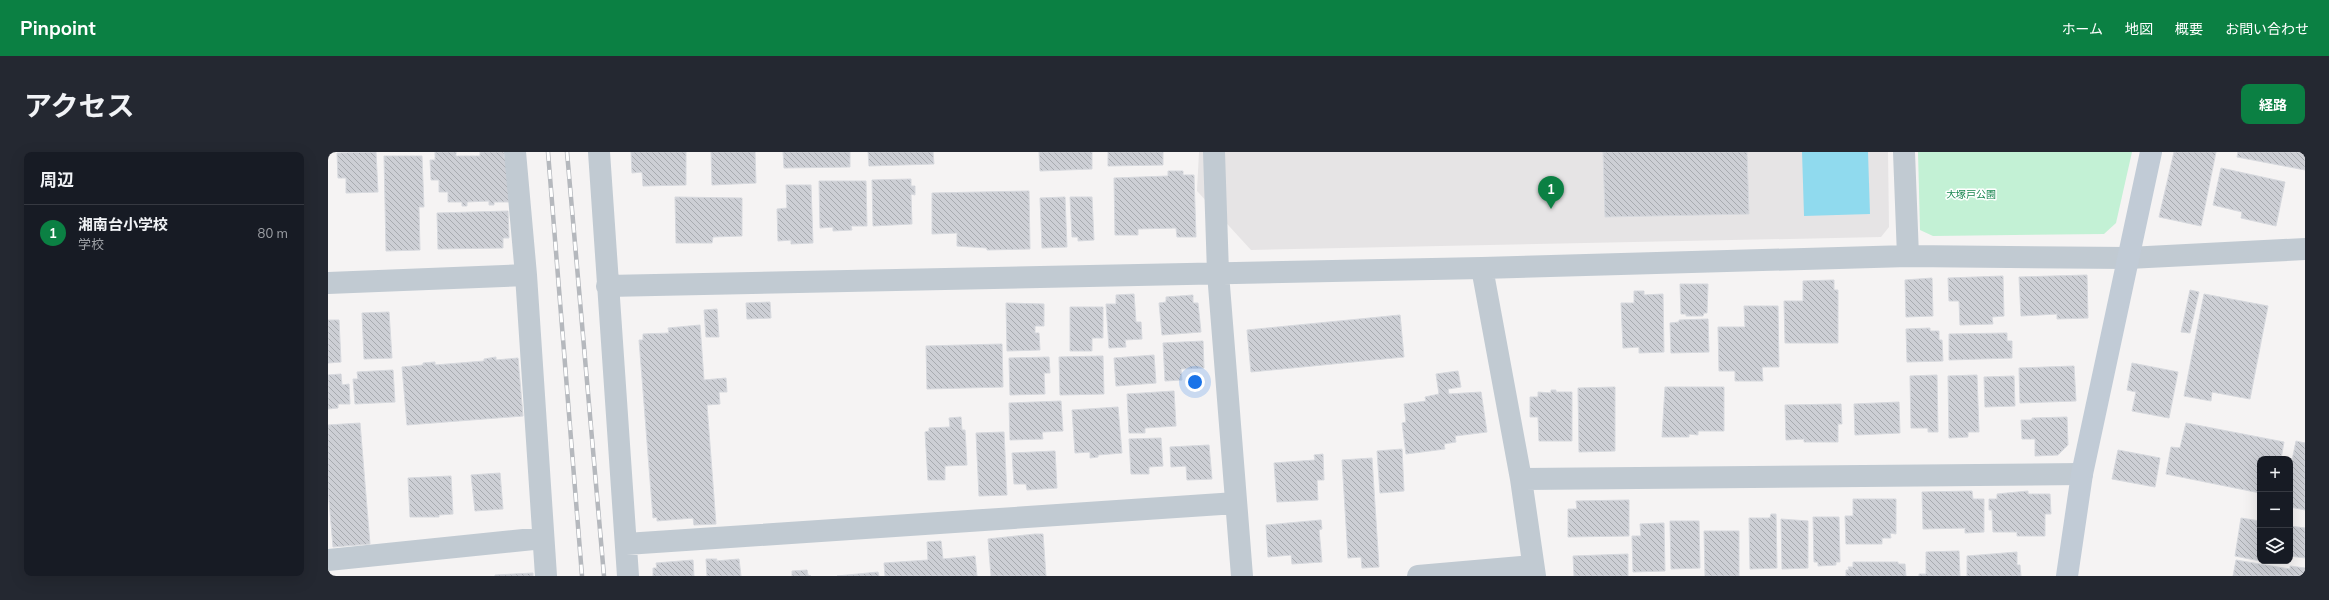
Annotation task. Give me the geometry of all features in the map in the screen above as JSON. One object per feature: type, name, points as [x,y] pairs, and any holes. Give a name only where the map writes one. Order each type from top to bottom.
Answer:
[{"type":"street","points":[[515,152],[526,275],[546,576]]},
{"type":"street","points":[[599,152],[628,576]]},
{"type":"street","points":[[1214,152],[1218,273],[1242,576]]},
{"type":"street","points":[[1904,152],[1908,256]]},
{"type":"street","points":[[2068,576],[2082,474],[2151,152]]},
{"type":"street","points":[[607,286],[1482,268],[1908,256],[2128,258],[2305,249]]},
{"type":"street","points":[[1418,576],[1534,571],[1521,479],[1482,268]]},
{"type":"street","points":[[328,283],[526,275]]},
{"type":"street","points":[[1521,479],[2082,474]]},
{"type":"street","points":[[626,544],[1236,503]]},
{"type":"street","points":[[328,560],[543,538]]},
{"type":"shaded area","points":[[1199,152],[1888,152],[1889,227],[1881,237],[1251,250],[1197,191]]},
{"type":"green space","name":"大塚戸公園","points":[[1918,152],[2132,152],[2116,223],[2104,234],[1933,236],[1920,230]]},
{"type":"water","points":[[1802,152],[1868,152],[1870,214],[1804,216]]},
{"type":"building","points":[[376,152],[378,192],[346,193],[346,178],[338,178],[337,153]]},
{"type":"building","points":[[435,152],[456,152],[456,156],[480,156],[480,152],[504,152],[504,158],[508,158],[509,202],[494,202],[494,205],[489,205],[489,201],[467,202],[467,206],[462,206],[462,202],[448,202],[448,192],[439,192],[439,180],[431,180],[430,160],[435,160]]},
{"type":"building","points":[[631,152],[686,152],[686,185],[643,186],[642,172],[632,173]]},
{"type":"building","points":[[711,152],[755,152],[756,183],[712,185]]},
{"type":"building","points":[[783,152],[850,152],[850,167],[784,168]]},
{"type":"building","points":[[868,152],[933,152],[934,164],[869,166]]},
{"type":"building","points":[[1039,152],[1092,152],[1092,169],[1040,171]]},
{"type":"building","points":[[1108,152],[1163,152],[1163,165],[1108,166]]},
{"type":"building","points":[[1603,152],[1747,152],[1749,214],[1605,217]]},
{"type":"building","points":[[2174,152],[2216,152],[2201,226],[2159,217]]},
{"type":"building","points":[[2238,152],[2305,152],[2305,170],[2237,157]]},
{"type":"building","points":[[384,156],[422,156],[424,207],[419,207],[420,250],[386,251]]},
{"type":"building","points":[[2221,168],[2285,182],[2276,226],[2241,218],[2242,212],[2213,205]]},
{"type":"building","points":[[1168,171],[1183,171],[1183,175],[1194,175],[1196,237],[1177,237],[1176,228],[1138,229],[1138,235],[1115,235],[1114,178],[1168,176]]},
{"type":"building","points":[[911,179],[911,186],[915,186],[915,195],[911,194],[912,224],[873,226],[872,180]]},
{"type":"building","points":[[819,181],[866,181],[867,226],[851,226],[852,230],[833,231],[833,227],[820,228]]},
{"type":"building","points":[[786,185],[811,185],[813,243],[791,244],[791,240],[778,241],[777,209],[787,208]]},
{"type":"building","points":[[1029,191],[1030,249],[987,250],[987,248],[957,246],[957,233],[932,234],[932,193]]},
{"type":"building","points":[[675,197],[742,198],[742,236],[713,237],[712,243],[676,243]]},
{"type":"building","points":[[1065,197],[1067,247],[1042,248],[1040,198]]},
{"type":"building","points":[[1070,197],[1092,197],[1094,240],[1078,241],[1078,237],[1072,237]]},
{"type":"building","points":[[508,211],[509,238],[503,238],[503,248],[438,249],[437,213]]},
{"type":"building","points":[[2087,275],[2088,318],[2057,319],[2057,314],[2021,316],[2019,277]]},
{"type":"building","points":[[2003,276],[2004,316],[1992,317],[1993,324],[1960,325],[1959,301],[1949,301],[1948,278]]},
{"type":"building","points":[[1932,278],[1933,316],[1906,317],[1905,280]]},
{"type":"building","points":[[1834,280],[1834,290],[1838,290],[1838,343],[1785,343],[1784,301],[1803,301],[1803,281]]},
{"type":"building","points":[[1680,284],[1708,284],[1707,313],[1704,313],[1703,316],[1686,316],[1686,314],[1681,314]]},
{"type":"building","points":[[2190,290],[2199,292],[2190,333],[2181,332]]},
{"type":"building","points":[[1634,291],[1644,291],[1644,295],[1663,294],[1664,352],[1639,353],[1639,347],[1623,348],[1621,303],[1634,303]]},
{"type":"building","points":[[1134,294],[1136,322],[1141,322],[1142,339],[1125,340],[1126,347],[1109,348],[1106,304],[1116,304],[1116,295]]},
{"type":"building","points":[[2204,294],[2268,306],[2250,399],[2212,392],[2211,401],[2184,396]]},
{"type":"building","points":[[1193,295],[1193,303],[1198,303],[1201,332],[1162,335],[1159,303],[1166,302],[1166,297]]},
{"type":"building","points":[[770,302],[771,318],[747,319],[746,303]]},
{"type":"building","points":[[1006,303],[1044,304],[1044,326],[1035,326],[1035,333],[1039,333],[1040,350],[1007,351]]},
{"type":"building","points":[[1744,306],[1778,306],[1779,367],[1762,367],[1763,381],[1735,381],[1735,371],[1719,371],[1718,327],[1745,327]]},
{"type":"building","points":[[1070,307],[1103,307],[1103,338],[1092,338],[1092,351],[1070,351]]},
{"type":"building","points":[[717,309],[719,337],[706,337],[704,310]]},
{"type":"building","points":[[389,312],[392,358],[364,359],[362,313]]},
{"type":"building","points":[[1400,315],[1404,357],[1251,372],[1247,330]]},
{"type":"building","points":[[1708,319],[1709,352],[1671,353],[1670,323],[1679,322],[1679,320]]},
{"type":"building","points":[[328,320],[339,320],[341,362],[328,363]]},
{"type":"building","points":[[700,325],[704,380],[726,378],[727,392],[719,392],[720,404],[707,405],[716,524],[694,525],[693,518],[657,521],[657,517],[653,518],[639,340],[643,340],[643,334],[669,333],[668,328]]},
{"type":"building","points":[[1930,328],[1930,331],[1939,331],[1939,340],[1942,340],[1943,361],[1907,362],[1906,329]]},
{"type":"building","points":[[2007,333],[2007,341],[2012,341],[2012,358],[1949,360],[1949,334]]},
{"type":"building","points":[[1203,341],[1204,368],[1181,369],[1182,380],[1165,381],[1163,343]]},
{"type":"building","points":[[1002,344],[1003,387],[927,389],[926,346]]},
{"type":"building","points":[[1154,355],[1156,383],[1116,386],[1114,358]]},
{"type":"building","points":[[1103,356],[1104,394],[1060,395],[1059,357]]},
{"type":"building","points":[[496,357],[496,360],[518,358],[523,416],[407,425],[402,367],[435,362],[435,365],[484,361],[484,359]]},
{"type":"building","points":[[1049,357],[1050,373],[1044,373],[1045,394],[1010,395],[1009,358]]},
{"type":"building","points":[[2132,363],[2178,372],[2169,418],[2132,411],[2136,392],[2127,390]]},
{"type":"building","points":[[2074,366],[2076,401],[2020,403],[2019,368]]},
{"type":"building","points":[[393,370],[395,402],[355,404],[353,379],[358,379],[357,372]]},
{"type":"building","points":[[1458,371],[1461,387],[1448,389],[1449,394],[1481,392],[1487,432],[1455,436],[1456,442],[1444,444],[1445,449],[1406,454],[1402,423],[1406,422],[1404,404],[1426,401],[1425,397],[1439,394],[1436,374]]},
{"type":"building","points":[[341,374],[342,385],[349,384],[350,404],[338,404],[338,408],[328,409],[328,375]]},
{"type":"building","points":[[1937,375],[1938,432],[1928,432],[1928,428],[1911,428],[1910,376]]},
{"type":"building","points":[[1977,375],[1979,432],[1968,432],[1968,437],[1949,438],[1948,376]]},
{"type":"building","points":[[2014,376],[2015,406],[1985,407],[1984,377]]},
{"type":"building","points":[[1615,387],[1615,451],[1579,452],[1578,388]]},
{"type":"building","points":[[1665,387],[1724,387],[1724,431],[1698,431],[1698,435],[1689,434],[1689,437],[1662,437]]},
{"type":"building","points":[[1551,390],[1556,390],[1556,392],[1572,392],[1572,441],[1539,441],[1538,417],[1530,417],[1530,397],[1538,397],[1538,392],[1551,393]]},
{"type":"building","points":[[1174,391],[1176,426],[1145,428],[1145,433],[1129,433],[1127,394]]},
{"type":"building","points":[[1061,401],[1063,431],[1042,432],[1043,439],[1010,440],[1009,403]]},
{"type":"building","points":[[1899,402],[1900,433],[1855,435],[1854,404]]},
{"type":"building","points":[[1841,404],[1842,424],[1838,424],[1838,442],[1804,442],[1804,439],[1786,440],[1785,405]]},
{"type":"building","points":[[1118,407],[1122,453],[1098,455],[1098,457],[1090,458],[1090,452],[1075,453],[1072,410]]},
{"type":"building","points":[[961,417],[962,430],[965,430],[967,465],[945,466],[945,480],[928,480],[925,432],[929,431],[929,428],[950,427],[949,418]]},
{"type":"building","points":[[2067,417],[2068,445],[2058,455],[2035,456],[2035,439],[2022,439],[2021,420],[2032,420],[2032,418]]},
{"type":"building","points":[[360,423],[370,544],[333,547],[328,489],[328,425]]},
{"type":"building","points":[[2186,423],[2284,442],[2282,456],[2257,456],[2257,492],[2166,474],[2171,447],[2180,448]]},
{"type":"building","points":[[1004,432],[1007,495],[979,496],[976,433]]},
{"type":"building","points":[[1161,438],[1163,466],[1149,467],[1149,474],[1131,474],[1129,439]]},
{"type":"building","points":[[2296,441],[2305,443],[2305,510],[2293,508],[2293,456]]},
{"type":"building","points":[[1209,445],[1212,479],[1187,480],[1186,466],[1171,467],[1170,447]]},
{"type":"building","points":[[1402,449],[1404,491],[1380,493],[1377,451]]},
{"type":"building","points":[[2118,450],[2160,458],[2155,487],[2112,479]]},
{"type":"building","points":[[1055,451],[1057,488],[1027,490],[1026,484],[1014,484],[1012,453]]},
{"type":"building","points":[[1323,454],[1324,480],[1317,480],[1318,500],[1277,502],[1274,463],[1315,460],[1314,455]]},
{"type":"building","points":[[1372,458],[1379,567],[1362,568],[1361,557],[1348,558],[1342,460]]},
{"type":"building","points":[[500,473],[503,509],[475,511],[471,475]]},
{"type":"building","points":[[451,476],[453,514],[439,515],[439,517],[410,517],[408,478]]},
{"type":"building","points":[[1972,491],[1973,499],[1984,499],[1984,532],[1965,533],[1965,528],[1923,529],[1922,492]]},
{"type":"building","points":[[2028,491],[2028,494],[2050,494],[2051,514],[2045,514],[2045,536],[2017,536],[2017,532],[1993,532],[1992,510],[1989,510],[1989,499],[1997,499],[1997,494]]},
{"type":"building","points":[[1853,499],[1896,499],[1896,534],[1890,533],[1891,538],[1882,538],[1882,544],[1846,544],[1845,516],[1853,516]]},
{"type":"building","points":[[1629,500],[1629,536],[1568,537],[1568,509],[1577,509],[1576,501]]},
{"type":"building","points":[[1771,514],[1776,514],[1777,568],[1750,569],[1749,518],[1770,518]]},
{"type":"building","points":[[1813,517],[1839,517],[1840,562],[1836,562],[1836,565],[1818,566],[1818,562],[1814,562]]},
{"type":"building","points":[[2241,518],[2257,521],[2257,560],[2235,556]]},
{"type":"building","points":[[1781,519],[1808,521],[1808,568],[1782,569]]},
{"type":"building","points":[[1321,520],[1322,529],[1319,530],[1322,562],[1292,564],[1291,555],[1268,557],[1266,525]]},
{"type":"building","points":[[1670,521],[1699,521],[1700,568],[1671,569]]},
{"type":"building","points":[[1664,523],[1665,571],[1633,572],[1632,536],[1641,536],[1640,524]]},
{"type":"building","points":[[2293,526],[2305,528],[2305,558],[2293,556]]},
{"type":"building","points":[[1704,531],[1739,531],[1739,576],[1705,576]]},
{"type":"building","points":[[1043,534],[1046,576],[991,576],[988,539]]},
{"type":"building","points":[[941,541],[943,559],[975,556],[977,576],[885,576],[884,563],[928,560],[927,542]]},
{"type":"building","points":[[1959,551],[1960,576],[1919,576],[1919,574],[1926,574],[1926,552]]},
{"type":"building","points":[[2017,552],[2017,565],[2020,565],[2021,576],[1967,576],[1967,556]]},
{"type":"building","points":[[1628,554],[1628,576],[1574,576],[1573,556]]},
{"type":"building","points":[[706,559],[717,559],[716,561],[739,559],[741,576],[707,576]]},
{"type":"building","points":[[693,560],[694,576],[653,576],[653,568],[657,568],[656,563]]},
{"type":"building","points":[[2236,560],[2290,569],[2290,566],[2305,568],[2305,576],[2233,576]]},
{"type":"building","points":[[1853,562],[1898,562],[1898,564],[1905,564],[1906,576],[1846,576],[1846,570],[1849,570],[1848,567],[1853,567]]},
{"type":"building","points":[[807,570],[808,575],[811,576],[792,576],[792,571]]},
{"type":"building","points":[[878,572],[879,576],[837,576]]},
{"type":"building","points":[[533,573],[533,576],[495,576],[495,575]]},
{"type":"railway","points":[[548,152],[582,576]]},
{"type":"railway","points":[[567,152],[604,576]]},
{"type":"place","name":"湘南台小学校","points":[[1551,209]]}]
